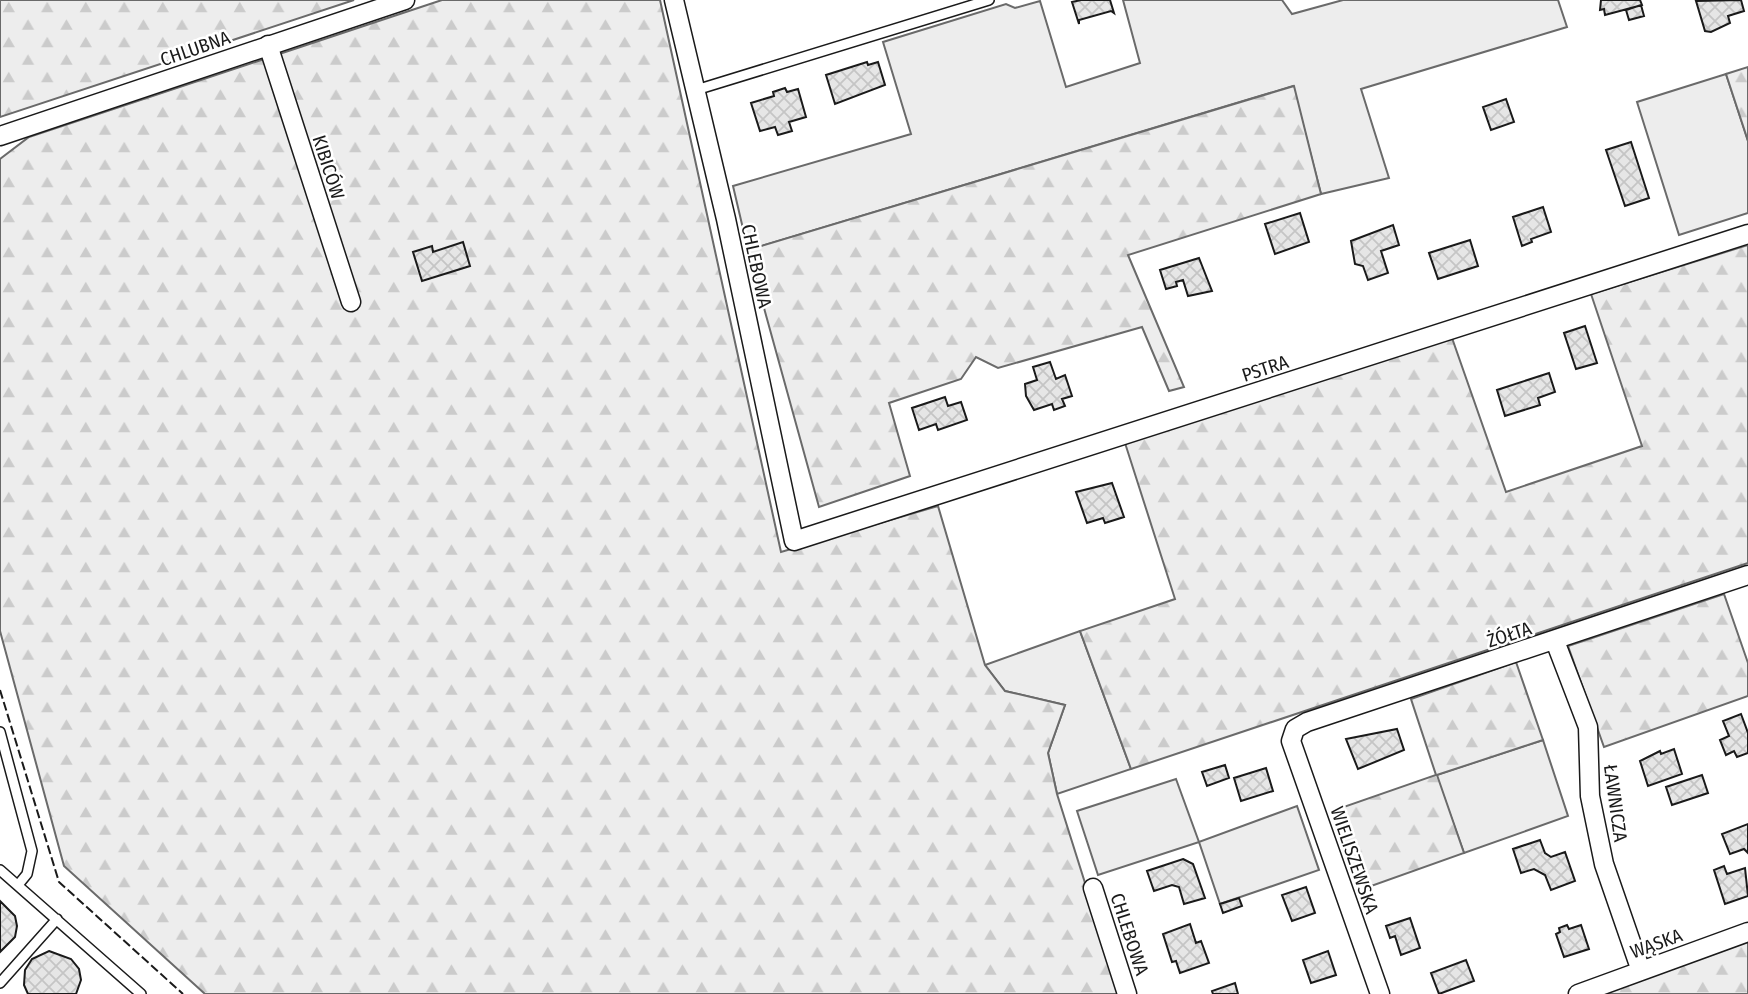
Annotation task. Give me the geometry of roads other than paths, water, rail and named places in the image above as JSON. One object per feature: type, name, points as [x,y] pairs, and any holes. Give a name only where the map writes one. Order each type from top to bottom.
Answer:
[{"type":"street","name":"CHLUBNA","points":[[0,136],[405,0]]},
{"type":"street","name":"CHLEBOWA","points":[[674,0],[794,541]]},
{"type":"street","name":"KIBICÓW","points":[[268,45],[351,302]]},
{"type":"street","name":"PSTRA","points":[[794,541],[1748,234]]},
{"type":"street","name":"ŻÓŁTA","points":[[1291,741],[1295,729],[1307,722],[1748,575]]},
{"type":"street","name":"ŁAWNICZA","points":[[1555,640],[1588,727],[1590,796],[1604,864],[1641,971]]},
{"type":"street","name":"WIELISZEWSKA","points":[[1291,741],[1380,994]]},
{"type":"street","name":"CHLEBOWA","points":[[1093,888],[1127,994]]},
{"type":"street","name":"WĄSKA","points":[[1578,994],[1748,932]]},
{"type":"lane","points":[[696,90],[989,0]]},
{"type":"lane","points":[[0,732],[32,851],[27,874],[18,885]]},
{"type":"lane","points":[[0,870],[141,994]]},
{"type":"lane","points":[[0,983],[57,919]]}]
